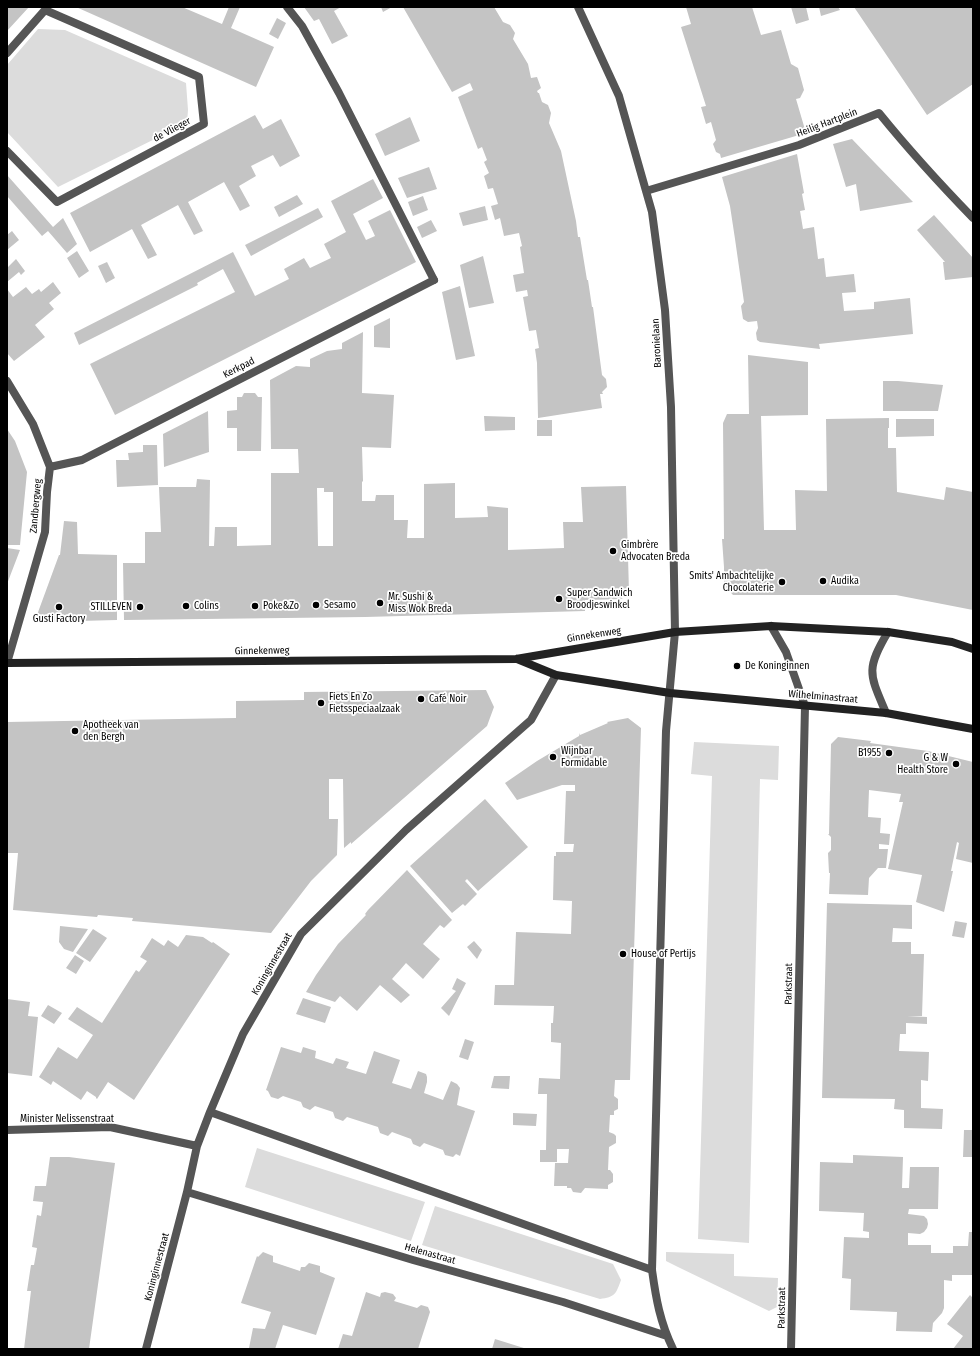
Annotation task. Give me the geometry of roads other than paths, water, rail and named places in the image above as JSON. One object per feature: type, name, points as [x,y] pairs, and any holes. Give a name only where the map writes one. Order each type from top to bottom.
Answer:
[{"type":"street","name":"Kerkpad","points":[[50,467],[82,460],[434,280],[338,91],[302,26],[287,7]]},
{"type":"street","name":"Baronielaan","points":[[578,7],[619,96],[652,212],[665,310],[671,407],[675,632],[670,693]]},
{"type":"street","name":"de Vlieger","points":[[7,53],[46,9],[199,77],[204,124],[57,202],[7,151]]},
{"type":"street","name":"Heilig Hartplein","points":[[646,191],[799,145],[879,113],[903,144],[973,218]]},
{"type":"street","name":"Zandbergweg","points":[[7,381],[33,424],[50,467],[45,532],[7,663]]},
{"type":"street","points":[[675,632],[771,626],[888,632],[952,642],[973,648]]},
{"type":"street","name":"Parkstraat","points":[[771,626],[786,652],[805,706],[791,1349]]},
{"type":"street","name":"Ginnekenweg","points":[[7,663],[516,659],[675,632]]},
{"type":"street","points":[[886,713],[875,688],[872,671],[878,650],[888,632]]},
{"type":"street","name":"Ginnekenweg","points":[[516,659],[556,675],[670,693]]},
{"type":"street","name":"Koninginnestraat","points":[[146,1349],[187,1192],[197,1146],[243,1034],[301,934],[406,830],[531,720],[556,675]]},
{"type":"street","points":[[670,693],[666,739],[652,1270],[657,1307],[673,1349]]},
{"type":"street","name":"Wilhelminastraat","points":[[670,693],[886,713],[973,729]]},
{"type":"street","points":[[210,1112],[652,1270]]},
{"type":"street","name":"Minister Nelissenstraat","points":[[7,1130],[110,1127],[197,1146]]},
{"type":"street","name":"Helenastraat","points":[[187,1192],[413,1260],[562,1302],[667,1336]]},
{"type":"place","name":"Gimbrère Advocaten Breda","points":[[613,551]]},
{"type":"place","name":"Audika","points":[[823,581]]},
{"type":"place","name":"Smits' Ambachtelijke Chocolaterie","points":[[782,582]]},
{"type":"place","name":"Super Sandwich Broodjeswinkel","points":[[559,599]]},
{"type":"place","name":"Mr. Sushi & Miss Wok Breda","points":[[380,603]]},
{"type":"place","name":"Sesamo","points":[[316,605]]},
{"type":"place","name":"Colins","points":[[186,606]]},
{"type":"place","name":"Poke&Zo","points":[[255,606]]},
{"type":"place","name":"Gusti Factory","points":[[59,607]]},
{"type":"place","name":"STILLEVEN","points":[[140,607]]},
{"type":"place","name":"De Koninginnen","points":[[737,666]]},
{"type":"place","name":"Café Noir","points":[[421,699]]},
{"type":"place","name":"Fiets En Zo Fietsspeciaalzaak","points":[[321,703]]},
{"type":"place","name":"Apotheek van den Bergh","points":[[75,731]]},
{"type":"place","name":"B1955","points":[[889,753]]},
{"type":"place","name":"Wijnbar Formidable","points":[[553,757]]},
{"type":"place","name":"G & W Health Store","points":[[956,764]]},
{"type":"place","name":"House of Pertijs","points":[[623,954]]}]
